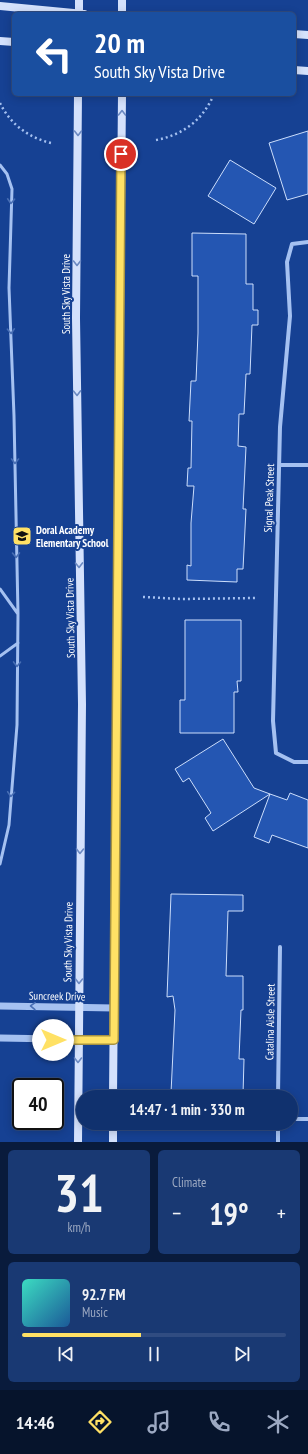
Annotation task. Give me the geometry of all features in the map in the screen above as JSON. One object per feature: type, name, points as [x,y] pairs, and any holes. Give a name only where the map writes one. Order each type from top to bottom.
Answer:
[{"type":"main road","points":[[79,0],[79,12]]},
{"type":"main road","points":[[122,0],[122,12]]},
{"type":"main road","points":[[0,6],[59,12]]},
{"type":"main road","points":[[296,34],[308,35]]},
{"type":"main road","points":[[0,41],[12,42]]},
{"type":"main road","points":[[296,70],[308,71]]},
{"type":"main road","name":"South Sky Vista Drive","points":[[78,96],[76,318],[82,697],[78,1007],[78,1142]]},
{"type":"main road","points":[[113,1090],[122,96]]},
{"type":"main road","points":[[113,1130],[113,1142]]},
{"type":"street","name":"Signal Peak Street","points":[[308,242],[292,244],[287,262],[290,316],[280,427],[280,465],[274,598],[276,628],[273,668],[273,721],[276,753],[294,762],[308,762]]},
{"type":"street","points":[[280,465],[308,464]]},
{"type":"street","name":"Catalina Aisle Street","points":[[278,1090],[280,947]]},
{"type":"street","name":"Suncreek Drive","points":[[0,1006],[114,1008]]},
{"type":"street","points":[[0,1038],[114,1040]]},
{"type":"street","points":[[278,1130],[278,1142]]},
{"type":"lane","points":[[0,165],[7,174],[12,189],[8,288],[14,416],[18,614],[17,725],[9,825],[0,864]]},
{"type":"lane","points":[[0,589],[18,614]]},
{"type":"lane","points":[[0,656],[18,643]]},
{"type":"path","points":[[156,140],[173,136],[190,127],[208,107],[213,96]]},
{"type":"path","points":[[0,103],[7,115],[19,128],[32,136],[51,143]]},
{"type":"path","points":[[143,597],[182,599],[257,598]]},
{"type":"building","points":[[308,131],[308,194],[287,200],[269,143]]},
{"type":"building","points":[[230,160],[276,188],[254,224],[208,196]]},
{"type":"building","points":[[192,233],[246,234],[246,284],[253,284],[253,310],[258,310],[258,325],[252,325],[250,374],[246,374],[244,414],[239,414],[238,446],[246,447],[243,509],[246,509],[243,569],[237,569],[237,582],[187,580],[187,565],[191,566],[191,523],[194,486],[187,486],[188,468],[191,468],[192,421],[189,421],[191,381],[196,381],[198,333],[198,276],[192,276]]},
{"type":"building","points":[[185,620],[241,620],[241,681],[237,681],[238,692],[234,692],[234,733],[180,733],[180,700],[185,700]]},
{"type":"building","points":[[223,739],[254,788],[270,794],[213,831],[205,818],[211,813],[189,778],[183,782],[175,769]]},
{"type":"building","points":[[290,793],[308,800],[308,848],[272,835],[269,843],[254,837],[270,794],[287,800]]},
{"type":"building","points":[[171,894],[243,895],[243,911],[228,911],[226,976],[243,976],[243,1010],[241,1010],[239,1059],[244,1059],[243,1090],[171,1090],[175,1010],[173,996],[167,997]]},
{"type":"place","name":"Doral Academy Elementary School","points":[[22,536]]},
{"type":"route","points":[[53,1040],[114,1040],[121,154]]}]
